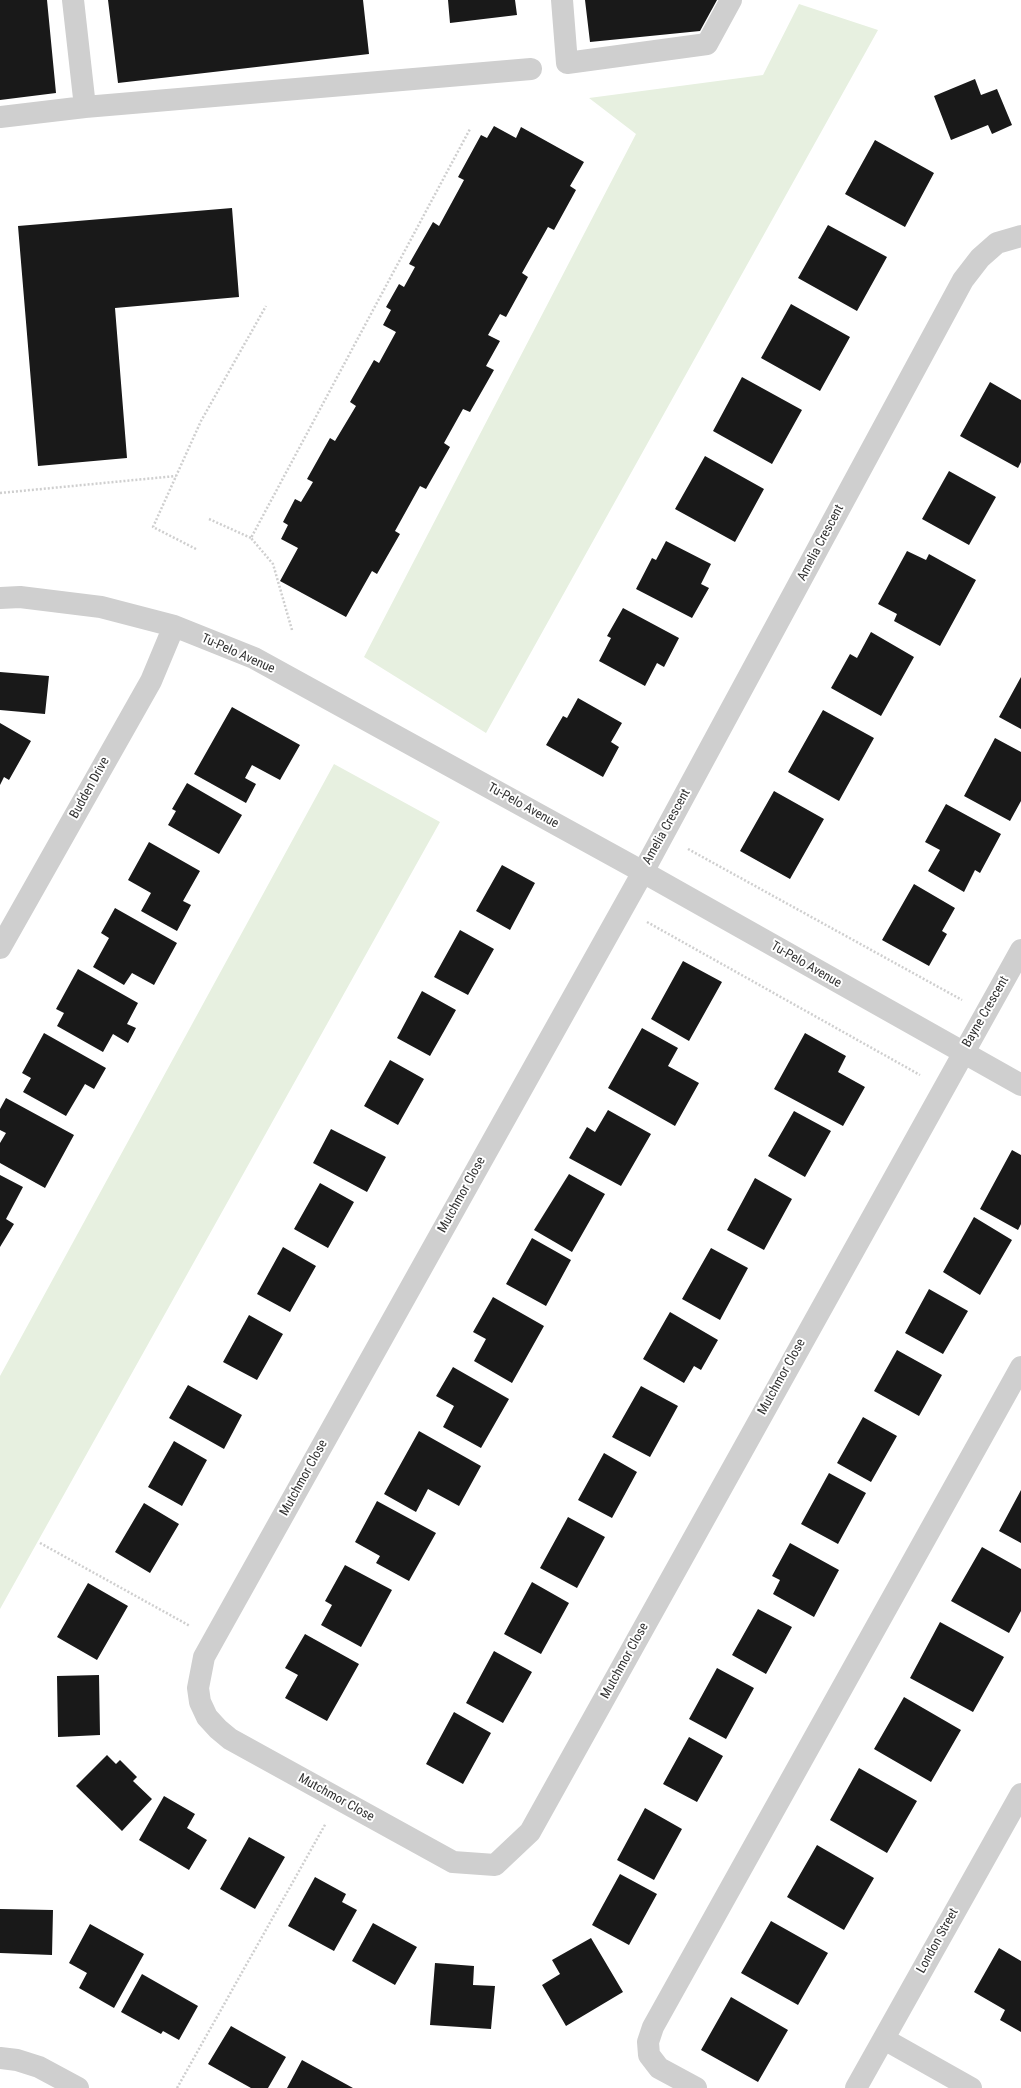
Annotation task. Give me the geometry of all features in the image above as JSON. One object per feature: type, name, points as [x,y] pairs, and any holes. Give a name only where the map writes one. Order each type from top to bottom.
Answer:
[{"type":"street","points":[[73,0],[86,107]]},
{"type":"street","points":[[562,0],[567,63],[707,44],[731,0]]},
{"type":"street","points":[[0,117],[86,107],[531,69]]},
{"type":"street","name":"Amelia Crescent","points":[[643,872],[963,280],[980,258],[997,243],[1021,236]]},
{"type":"street","name":"Tu-Pelo Avenue","points":[[0,598],[20,598],[101,607],[174,626],[254,658],[643,872],[1021,1085]]},
{"type":"street","name":"Budden Drive","points":[[0,948],[151,681],[174,626]]},
{"type":"street","name":"Mutchmor Close","points":[[643,872],[204,1657],[198,1688],[200,1702],[208,1717],[218,1729],[230,1739],[452,1862],[495,1865],[530,1832],[962,1053]]},
{"type":"street","name":"Bayne Crescent","points":[[962,1053],[1021,950]]},
{"type":"street","points":[[696,2088],[659,2068],[649,2054],[648,2042],[653,2027],[1021,1367]]},
{"type":"street","name":"London Street","points":[[856,2088],[1021,1794]]},
{"type":"street","points":[[884,2039],[971,2088]]},
{"type":"street","points":[[0,2058],[17,2060],[39,2067],[78,2088]]},
{"type":"path","points":[[251,538],[470,129]]},
{"type":"path","points":[[196,549],[153,527],[200,421],[266,306]]},
{"type":"path","points":[[0,493],[176,476]]},
{"type":"path","points":[[209,519],[251,538],[273,564],[292,630]]},
{"type":"path","points":[[663,835],[985,1013]]},
{"type":"path","points":[[622,908],[943,1088]]},
{"type":"path","points":[[40,1543],[214,1639]]},
{"type":"path","points":[[177,2088],[339,1800]]},
{"type":"green space","points":[[799,4],[878,30],[486,733],[364,657],[636,134],[589,98],[763,75]]},
{"type":"green space","points":[[334,764],[440,822],[0,1609],[0,1376]]},
{"type":"building","points":[[0,0],[47,0],[56,93],[0,100]]},
{"type":"building","points":[[108,0],[363,0],[369,54],[118,83]]},
{"type":"building","points":[[448,0],[515,0],[517,15],[450,23]]},
{"type":"building","points":[[585,0],[717,0],[700,31],[590,42]]},
{"type":"building","points":[[975,79],[981,95],[997,89],[1012,125],[992,134],[988,125],[951,140],[934,96]]},
{"type":"building","points":[[494,126],[516,138],[521,127],[584,162],[570,186],[576,190],[554,230],[548,227],[522,273],[528,277],[506,317],[500,314],[488,335],[500,341],[486,366],[494,370],[470,412],[463,409],[444,443],[450,447],[426,489],[420,486],[395,531],[400,534],[377,574],[372,571],[346,617],[280,581],[298,548],[281,539],[288,525],[283,522],[295,499],[301,502],[313,482],[307,479],[330,438],[335,441],[356,406],[350,402],[374,360],[379,363],[396,332],[383,325],[391,310],[386,307],[399,284],[404,287],[415,267],[409,264],[433,222],[439,226],[464,180],[458,177],[481,135],[487,138]]},
{"type":"building","points":[[875,140],[934,173],[905,227],[845,194]]},
{"type":"building","points":[[232,208],[239,297],[115,308],[127,458],[38,466],[18,226]]},
{"type":"building","points":[[828,225],[887,257],[857,311],[798,278]]},
{"type":"building","points":[[791,304],[850,337],[820,391],[761,358]]},
{"type":"building","points":[[742,377],[802,410],[772,464],[713,431]]},
{"type":"building","points":[[990,382],[1021,400],[1021,462],[1018,468],[960,436]]},
{"type":"building","points":[[705,456],[764,489],[735,542],[675,509]]},
{"type":"building","points":[[949,471],[996,497],[969,545],[922,519]]},
{"type":"building","points":[[666,541],[711,564],[701,584],[709,588],[692,618],[636,589],[652,558],[656,560]]},
{"type":"building","points":[[907,551],[926,560],[929,554],[976,580],[940,646],[894,621],[897,614],[878,604]]},
{"type":"building","points":[[623,608],[679,638],[664,667],[657,663],[645,686],[599,661],[611,638],[607,636]]},
{"type":"building","points":[[871,632],[914,657],[881,716],[831,688],[850,654],[857,658]]},
{"type":"building","points":[[0,672],[49,676],[45,714],[0,710]]},
{"type":"building","points":[[1021,677],[1021,729],[999,717]]},
{"type":"building","points":[[578,698],[622,723],[611,742],[619,747],[603,777],[546,745],[563,716],[567,718]]},
{"type":"building","points":[[232,707],[300,745],[280,780],[252,765],[245,778],[256,784],[246,803],[194,774]]},
{"type":"building","points":[[823,710],[874,738],[839,801],[788,772]]},
{"type":"building","points":[[0,723],[31,741],[9,780],[4,777],[0,785]]},
{"type":"building","points":[[995,738],[1021,752],[1021,801],[1010,821],[964,796]]},
{"type":"building","points":[[187,783],[242,815],[219,854],[168,825],[176,811],[172,809]]},
{"type":"building","points":[[774,791],[824,819],[790,879],[740,851]]},
{"type":"building","points":[[946,804],[1001,834],[980,873],[975,870],[964,892],[928,871],[940,850],[925,842]]},
{"type":"building","points":[[149,842],[200,871],[183,901],[191,905],[177,931],[141,911],[151,893],[128,880]]},
{"type":"building","points":[[502,865],[535,883],[510,930],[476,911]]},
{"type":"building","points":[[914,884],[955,908],[942,931],[947,934],[929,966],[882,940]]},
{"type":"building","points":[[115,908],[177,943],[154,985],[132,973],[124,985],[93,967],[109,938],[101,933]]},
{"type":"building","points":[[460,930],[494,949],[468,995],[434,977]]},
{"type":"building","points":[[683,961],[722,982],[689,1041],[651,1019]]},
{"type":"building","points":[[78,969],[138,1003],[127,1024],[136,1028],[128,1043],[113,1034],[103,1052],[57,1026],[64,1013],[56,1009]]},
{"type":"building","points":[[422,991],[456,1010],[430,1056],[397,1038]]},
{"type":"building","points":[[642,1028],[678,1048],[668,1066],[699,1083],[675,1126],[608,1088]]},
{"type":"building","points":[[44,1033],[106,1068],[94,1089],[85,1084],[66,1116],[23,1092],[31,1078],[22,1073]]},
{"type":"building","points":[[805,1033],[846,1056],[838,1072],[865,1087],[843,1126],[774,1089]]},
{"type":"building","points":[[390,1060],[424,1079],[398,1125],[364,1106]]},
{"type":"building","points":[[6,1098],[74,1135],[45,1188],[0,1163],[0,1143],[6,1133],[0,1130],[0,1109]]},
{"type":"building","points":[[608,1110],[651,1134],[621,1186],[569,1158],[587,1127],[595,1132]]},
{"type":"building","points":[[794,1111],[831,1131],[805,1177],[768,1156]]},
{"type":"building","points":[[331,1129],[386,1157],[367,1192],[313,1163]]},
{"type":"building","points":[[1012,1150],[1021,1155],[1021,1224],[1018,1230],[980,1209]]},
{"type":"building","points":[[569,1174],[605,1194],[572,1252],[534,1230]]},
{"type":"building","points":[[0,1175],[23,1187],[6,1219],[14,1224],[0,1247]]},
{"type":"building","points":[[755,1178],[792,1199],[764,1250],[727,1230]]},
{"type":"building","points":[[320,1183],[354,1202],[328,1248],[294,1229]]},
{"type":"building","points":[[974,1217],[1012,1240],[980,1295],[943,1272]]},
{"type":"building","points":[[532,1238],[571,1260],[546,1306],[506,1284]]},
{"type":"building","points":[[283,1247],[316,1266],[290,1312],[257,1294]]},
{"type":"building","points":[[711,1248],[748,1268],[720,1320],[682,1299]]},
{"type":"building","points":[[929,1289],[968,1311],[943,1354],[905,1333]]},
{"type":"building","points":[[493,1297],[544,1326],[512,1383],[474,1361],[486,1339],[473,1332]]},
{"type":"building","points":[[670,1312],[718,1340],[701,1370],[694,1366],[684,1383],[643,1359]]},
{"type":"building","points":[[249,1315],[283,1334],[257,1380],[223,1362]]},
{"type":"building","points":[[897,1350],[942,1375],[919,1416],[874,1391]]},
{"type":"building","points":[[453,1367],[509,1399],[481,1448],[443,1427],[454,1406],[436,1396]]},
{"type":"building","points":[[188,1385],[242,1415],[224,1449],[169,1418]]},
{"type":"building","points":[[641,1386],[678,1406],[650,1457],[612,1437]]},
{"type":"building","points":[[863,1417],[897,1436],[871,1482],[837,1463]]},
{"type":"building","points":[[419,1431],[481,1466],[459,1506],[428,1489],[416,1512],[384,1494]]},
{"type":"building","points":[[174,1441],[207,1460],[182,1506],[148,1487]]},
{"type":"building","points":[[604,1453],[637,1472],[612,1518],[578,1500]]},
{"type":"building","points":[[829,1473],[866,1493],[838,1544],[801,1524]]},
{"type":"building","points":[[1021,1490],[1021,1543],[999,1531]]},
{"type":"building","points":[[377,1501],[436,1533],[409,1581],[376,1563],[380,1556],[355,1542]]},
{"type":"building","points":[[144,1503],[179,1524],[150,1573],[115,1552]]},
{"type":"building","points":[[568,1517],[605,1537],[577,1588],[540,1568]]},
{"type":"building","points":[[790,1543],[839,1570],[814,1617],[773,1594],[780,1580],[772,1576]]},
{"type":"building","points":[[982,1547],[1021,1569],[1021,1611],[1009,1633],[951,1601]]},
{"type":"building","points":[[345,1565],[392,1590],[361,1647],[321,1625],[332,1605],[325,1601]]},
{"type":"building","points":[[532,1582],[569,1603],[541,1654],[504,1634]]},
{"type":"building","points":[[88,1583],[128,1606],[97,1660],[57,1637]]},
{"type":"building","points":[[758,1609],[792,1627],[766,1674],[732,1655]]},
{"type":"building","points":[[940,1622],[1004,1657],[973,1712],[910,1678]]},
{"type":"building","points":[[305,1634],[359,1664],[327,1721],[285,1698],[298,1675],[285,1668]]},
{"type":"building","points":[[494,1651],[532,1672],[503,1723],[466,1703]]},
{"type":"building","points":[[717,1668],[754,1688],[726,1739],[689,1719]]},
{"type":"building","points":[[99,1675],[100,1735],[58,1737],[57,1676]]},
{"type":"building","points":[[904,1697],[961,1730],[931,1782],[874,1749]]},
{"type":"building","points":[[454,1712],[491,1733],[463,1784],[426,1764]]},
{"type":"building","points":[[689,1737],[723,1756],[697,1802],[663,1784]]},
{"type":"building","points":[[107,1755],[116,1764],[120,1760],[137,1777],[133,1781],[152,1799],[122,1831],[76,1786]]},
{"type":"building","points":[[859,1768],[917,1801],[887,1853],[830,1820]]},
{"type":"building","points":[[164,1796],[195,1814],[187,1828],[207,1840],[189,1870],[139,1840]]},
{"type":"building","points":[[645,1808],[682,1829],[654,1880],[617,1860]]},
{"type":"building","points":[[249,1837],[285,1857],[255,1909],[220,1889]]},
{"type":"building","points":[[817,1845],[874,1878],[844,1930],[787,1897]]},
{"type":"building","points":[[620,1874],[657,1894],[629,1945],[592,1925]]},
{"type":"building","points":[[315,1877],[346,1894],[342,1902],[357,1910],[334,1951],[288,1926]]},
{"type":"building","points":[[0,1909],[53,1910],[52,1955],[0,1953]]},
{"type":"building","points":[[771,1921],[828,1953],[798,2005],[741,1973]]},
{"type":"building","points":[[373,1923],[417,1947],[395,1985],[352,1961]]},
{"type":"building","points":[[90,1924],[144,1954],[114,2008],[79,1988],[87,1973],[69,1963]]},
{"type":"building","points":[[591,1938],[623,1992],[566,2026],[542,1985],[560,1974],[552,1960]]},
{"type":"building","points":[[999,1948],[1021,1961],[1021,2032],[1000,2020],[1005,2010],[974,1992]]},
{"type":"building","points":[[435,1963],[474,1966],[473,1985],[495,1986],[491,2029],[430,2025]]},
{"type":"building","points":[[142,1974],[198,2006],[179,2040],[163,2031],[161,2034],[121,2012]]},
{"type":"building","points":[[731,1997],[788,2030],[758,2082],[701,2050]]},
{"type":"building","points":[[231,2026],[286,2057],[268,2088],[251,2088],[208,2064]]},
{"type":"building","points":[[302,2060],[353,2088],[287,2088]]}]
